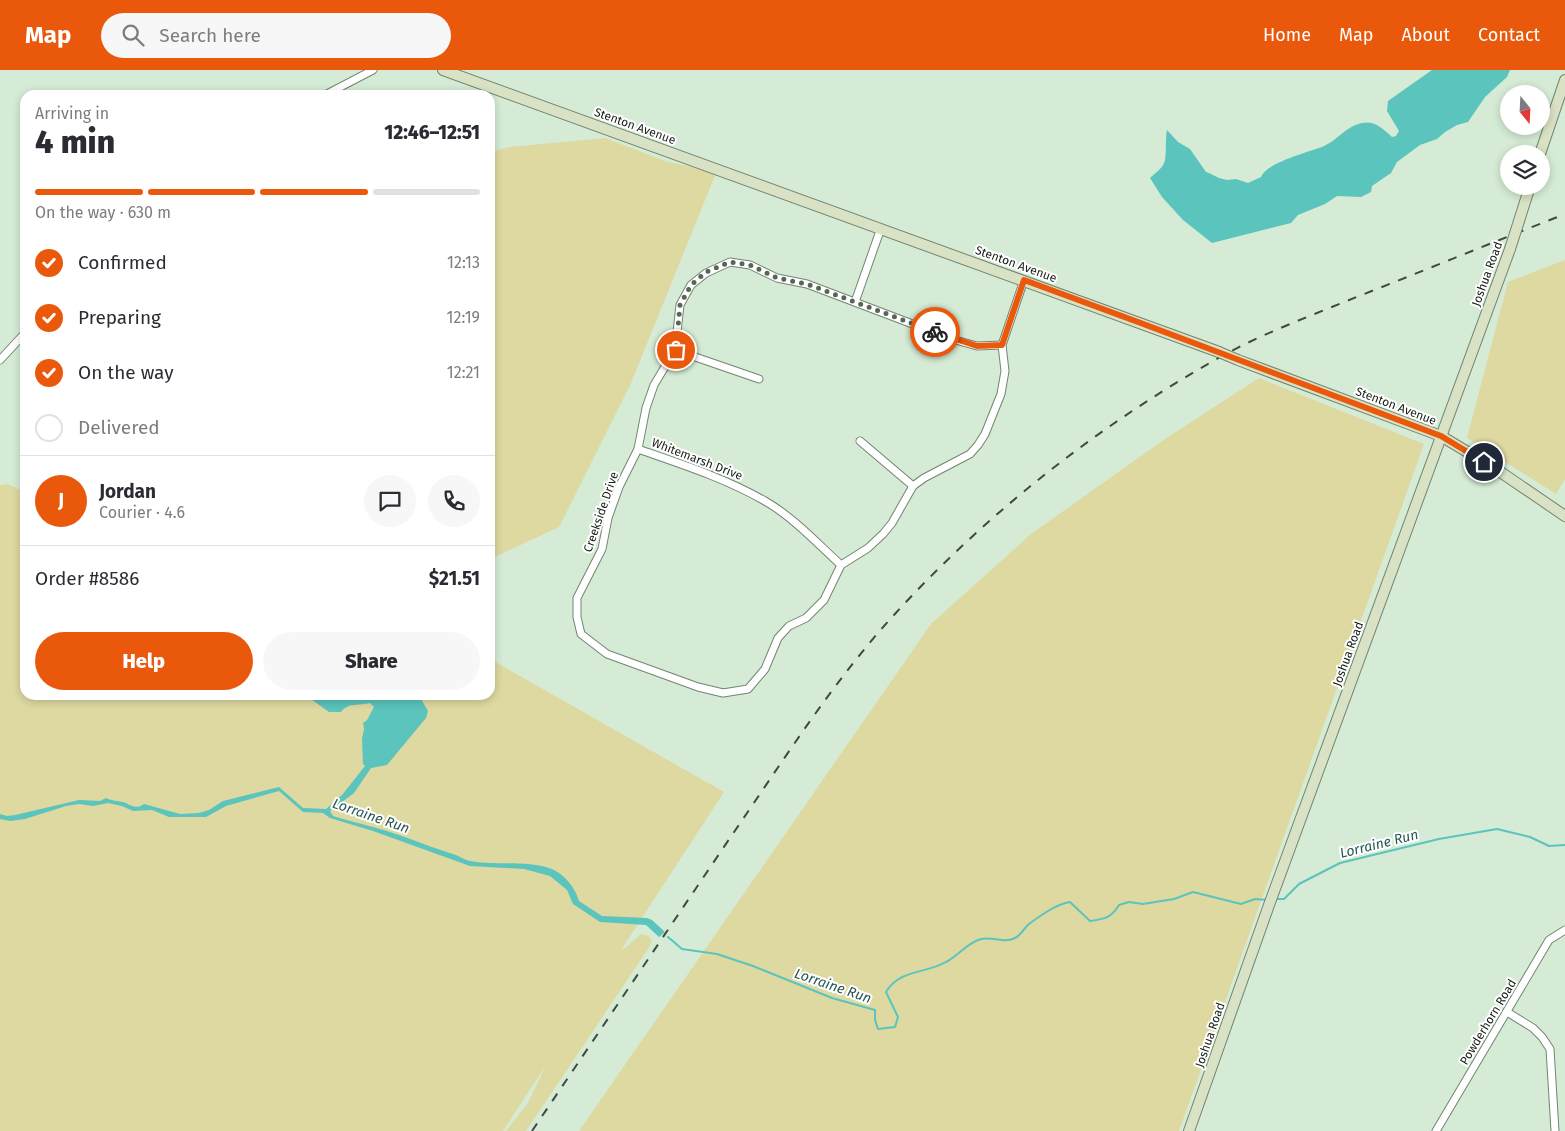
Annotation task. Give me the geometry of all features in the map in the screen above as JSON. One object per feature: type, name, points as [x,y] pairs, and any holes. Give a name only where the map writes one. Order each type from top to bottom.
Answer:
[{"type":"main road","name":"Stenton Avenue","points":[[443,70],[1024,280],[1441,436],[1499,471],[1565,516]]},
{"type":"main road","points":[[1543,145],[1565,80]]},
{"type":"main road","name":"Joshua Road","points":[[1189,1131],[1269,905],[1510,249],[1527,195]]},
{"type":"street","points":[[335,90],[373,70]]},
{"type":"street","points":[[855,302],[881,228]]},
{"type":"street","name":"Creekside Drive","points":[[841,565],[824,600],[806,618],[789,626],[778,638],[765,669],[748,689],[723,694],[698,688],[607,654],[581,634],[577,618],[577,598],[602,550],[608,518],[619,487],[638,449],[646,408],[654,385],[676,350],[680,305],[691,285],[706,272],[730,262],[750,265],[777,278],[807,284],[952,339],[977,346],[1002,345]]},
{"type":"street","points":[[841,565],[868,548],[883,534],[892,523],[912,486],[970,454],[978,445],[985,434],[1001,394],[1005,371],[1002,345],[1024,280]]},
{"type":"street","points":[[0,360],[20,338]]},
{"type":"street","points":[[676,350],[759,379]]},
{"type":"street","points":[[860,441],[912,486]]},
{"type":"street","name":"Whitemarsh Drive","points":[[638,449],[732,484],[767,502],[806,533],[841,565]]},
{"type":"street","name":"Powderhorn Road","points":[[1436,1131],[1549,940],[1565,930]]},
{"type":"street","points":[[1507,1012],[1533,1028],[1550,1049],[1554,1131]]},
{"type":"shaded area","points":[[605,138],[665,161],[716,173],[631,383],[559,527],[495,557],[495,151],[510,147]]},
{"type":"shaded area","points":[[1565,260],[1565,479],[1556,494],[1467,438],[1508,282]]},
{"type":"shaded area","points":[[1259,378],[1424,444],[1179,1131],[579,1131],[931,624],[1031,534],[1165,439]]},
{"type":"shaded area","points":[[7,484],[20,490],[20,700],[495,700],[495,662],[724,792],[621,950],[641,934],[649,936],[652,941],[648,949],[526,1131],[506,1131],[528,1103],[546,1065],[503,1131],[0,1131],[0,485]]},
{"type":"water","points":[[1432,70],[1510,70],[1507,77],[1485,97],[1468,122],[1457,125],[1437,139],[1420,145],[1397,162],[1391,173],[1372,186],[1371,192],[1361,197],[1337,196],[1325,204],[1298,215],[1291,223],[1212,243],[1183,220],[1162,197],[1150,178],[1162,167],[1165,161],[1167,130],[1178,142],[1190,149],[1206,172],[1219,178],[1227,180],[1236,179],[1248,183],[1261,177],[1271,167],[1322,147],[1346,130],[1362,123],[1375,124],[1392,137],[1396,136],[1399,131],[1387,111],[1388,101]]},
{"type":"water","points":[[312,700],[422,700],[428,711],[426,718],[387,765],[371,768],[354,793],[330,811],[333,816],[394,833],[470,861],[529,864],[549,868],[559,873],[568,881],[579,901],[602,916],[647,918],[665,932],[659,937],[646,925],[600,922],[573,904],[567,890],[550,876],[524,869],[470,866],[373,831],[330,818],[323,813],[303,812],[279,791],[226,806],[206,817],[169,817],[152,810],[133,811],[108,803],[93,806],[79,804],[66,806],[25,819],[10,821],[0,819],[0,814],[7,816],[15,815],[79,800],[100,801],[106,798],[138,807],[144,804],[180,814],[199,813],[209,810],[223,801],[279,787],[303,808],[326,809],[342,795],[365,766],[363,764],[363,723],[367,720],[374,707],[370,703],[347,707],[341,712],[329,712]]},
{"type":"waterway","name":"Lorraine Run","points":[[1275,899],[1284,899],[1299,884],[1340,863],[1439,839],[1497,829],[1530,837],[1549,846],[1565,845]]},
{"type":"waterway","name":"Lorraine Run","points":[[668,937],[682,949],[717,954],[753,966],[832,998],[875,1010],[875,1020],[878,1029],[895,1027],[898,1017],[886,992],[898,979],[938,966],[967,946],[981,939],[1011,940],[1038,917],[1065,903],[1070,902],[1090,921],[1107,917],[1119,905],[1129,902],[1143,904],[1174,899],[1193,892],[1241,904],[1255,899],[1268,900]]},
{"type":"railway","points":[[532,1131],[789,751],[849,668],[893,616],[929,578],[1006,506],[1089,441],[1132,411],[1222,356],[1290,324],[1565,214]]},
{"type":"way so far","points":[[676,350],[680,305],[691,285],[706,272],[730,262],[750,265],[777,278],[807,284],[935,332]]},
{"type":"route","points":[[935,332],[977,346],[1002,345],[1024,280],[1441,436],[1484,462]]}]
